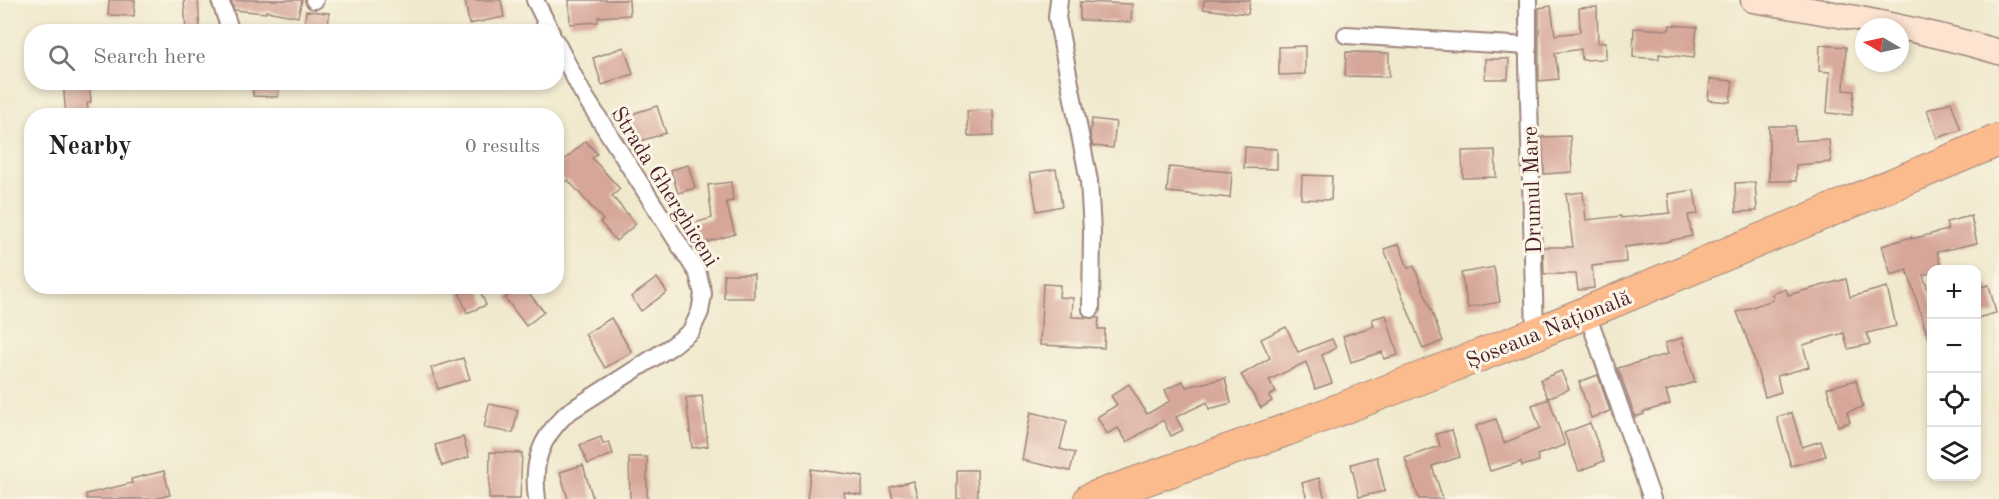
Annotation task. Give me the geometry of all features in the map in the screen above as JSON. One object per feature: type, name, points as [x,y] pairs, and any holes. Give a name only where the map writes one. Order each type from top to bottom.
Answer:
[{"type":"highway","name":"Șoseaua Națională","points":[[1090,499],[1286,430],[1535,334],[1999,140]]},
{"type":"highway","name":"Șoseaua Națională","points":[[1141,499],[1291,447],[1593,330],[1999,157]]},
{"type":"street","points":[[220,0],[228,24]]},
{"type":"street","points":[[535,0],[547,24]]},
{"type":"street","points":[[1059,0],[1057,17],[1089,181],[1092,231],[1092,309]]},
{"type":"street","name":"Drumul Mare","points":[[1528,0],[1535,334]]},
{"type":"street","points":[[1753,0],[1888,24],[1956,39],[1999,52]]},
{"type":"street","points":[[1346,35],[1528,46]]},
{"type":"street","name":"Strada Gherghiceni","points":[[537,499],[538,456],[553,427],[567,413],[691,332],[700,312],[703,294],[698,274],[582,92],[564,57]]},
{"type":"street","points":[[1593,330],[1652,499]]},
{"type":"building","points":[[109,0],[135,0],[134,16],[108,15]]},
{"type":"building","points":[[184,0],[198,0],[200,24],[186,24]]},
{"type":"building","points":[[231,0],[302,0],[298,17],[266,11],[266,13],[234,10]]},
{"type":"building","points":[[465,0],[501,0],[504,17],[469,24]]},
{"type":"building","points":[[569,0],[629,0],[630,15],[598,17],[598,22],[570,24]]},
{"type":"building","points":[[1204,0],[1250,0],[1248,14],[1203,9]]},
{"type":"building","points":[[1080,2],[1132,4],[1131,22],[1080,20]]},
{"type":"building","points":[[1551,6],[1555,35],[1580,32],[1579,8],[1597,7],[1598,43],[1606,42],[1606,59],[1582,60],[1581,49],[1555,53],[1559,79],[1539,81],[1539,8]]},
{"type":"building","points":[[306,11],[329,13],[328,24],[305,24]]},
{"type":"building","points":[[1670,25],[1697,27],[1694,58],[1659,54],[1659,59],[1633,57],[1634,28],[1669,30]]},
{"type":"building","points":[[1820,45],[1846,47],[1844,90],[1854,91],[1852,115],[1827,113],[1830,72],[1819,71]]},
{"type":"building","points":[[1305,46],[1305,74],[1279,75],[1279,47]]},
{"type":"building","points":[[624,47],[633,74],[602,85],[593,58]]},
{"type":"building","points":[[1346,52],[1389,53],[1389,77],[1345,76]]},
{"type":"building","points":[[1485,59],[1509,59],[1508,79],[1485,79]]},
{"type":"building","points":[[1710,79],[1733,81],[1730,102],[1708,100]]},
{"type":"building","points":[[64,90],[90,90],[91,102],[87,103],[88,108],[65,108]]},
{"type":"building","points":[[253,90],[278,90],[278,97],[253,96]]},
{"type":"building","points":[[1951,102],[1961,130],[1937,138],[1927,110]]},
{"type":"building","points":[[657,106],[666,133],[634,143],[625,116]]},
{"type":"building","points":[[993,110],[994,135],[968,136],[967,111]]},
{"type":"building","points":[[1092,119],[1116,122],[1113,148],[1093,146],[1090,134]]},
{"type":"building","points":[[1769,126],[1795,126],[1795,141],[1829,139],[1831,162],[1796,165],[1796,181],[1769,181]]},
{"type":"building","points":[[1570,136],[1572,172],[1544,174],[1542,137]]},
{"type":"building","points":[[586,141],[597,154],[592,158],[620,189],[612,196],[636,224],[616,241],[600,222],[603,220],[568,180],[564,181],[564,160]]},
{"type":"building","points":[[1245,147],[1277,149],[1277,169],[1244,168]]},
{"type":"building","points":[[1495,150],[1496,177],[1463,178],[1462,151]]},
{"type":"building","points":[[688,165],[695,188],[678,193],[671,170]]},
{"type":"building","points":[[1169,167],[1232,172],[1230,198],[1167,192]]},
{"type":"building","points":[[1056,169],[1062,206],[1037,211],[1030,173]]},
{"type":"building","points":[[1302,175],[1332,176],[1331,200],[1301,199]]},
{"type":"building","points":[[731,182],[733,201],[726,202],[735,234],[697,245],[691,224],[712,218],[708,185]]},
{"type":"building","points":[[1755,182],[1757,211],[1736,212],[1735,183]]},
{"type":"building","points":[[1694,190],[1698,214],[1688,215],[1692,236],[1625,247],[1626,262],[1592,266],[1594,288],[1578,290],[1576,274],[1544,274],[1543,247],[1573,247],[1566,194],[1583,192],[1586,220],[1670,213],[1668,194]]},
{"type":"building","points":[[1971,216],[1977,243],[1937,252],[1941,265],[1927,265],[1927,274],[1923,275],[1927,287],[1927,334],[1907,270],[1891,275],[1882,246],[1911,237],[1911,239],[1948,230],[1946,222]]},
{"type":"building","points":[[1399,244],[1408,268],[1414,266],[1443,341],[1423,349],[1384,249]]},
{"type":"building","points":[[1494,267],[1500,302],[1468,308],[1461,273]]},
{"type":"building","points":[[724,274],[754,274],[754,298],[724,298]]},
{"type":"building","points":[[657,278],[667,292],[641,311],[631,297]]},
{"type":"building","points":[[1846,279],[1850,297],[1887,287],[1896,326],[1867,333],[1870,344],[1848,349],[1844,333],[1803,345],[1809,367],[1777,376],[1781,392],[1765,397],[1737,312],[1773,300],[1772,294],[1786,289],[1788,295]]},
{"type":"building","points":[[1043,284],[1060,285],[1059,297],[1073,298],[1072,317],[1099,318],[1098,329],[1105,329],[1104,348],[1040,345]]},
{"type":"building","points":[[1989,285],[1996,313],[1981,317],[1981,287]]},
{"type":"building","points":[[460,294],[481,294],[486,305],[467,313]]},
{"type":"building","points":[[510,294],[529,294],[544,312],[526,326],[505,298]]},
{"type":"building","points":[[1386,315],[1398,355],[1384,359],[1382,352],[1351,362],[1343,336],[1374,326],[1372,319]]},
{"type":"building","points":[[611,318],[632,352],[605,368],[585,334]]},
{"type":"building","points":[[1286,327],[1298,352],[1332,339],[1336,348],[1322,355],[1332,383],[1315,389],[1306,362],[1269,380],[1276,392],[1269,396],[1272,401],[1261,408],[1241,375],[1270,358],[1261,339]]},
{"type":"building","points":[[1682,338],[1695,382],[1666,391],[1670,404],[1643,412],[1644,414],[1635,417],[1618,368],[1668,354],[1665,343]]},
{"type":"building","points":[[463,358],[470,379],[438,389],[431,368]]},
{"type":"building","points":[[1561,371],[1569,389],[1548,398],[1540,380]]},
{"type":"building","points":[[1598,375],[1610,411],[1591,418],[1579,382]]},
{"type":"building","points":[[1225,378],[1231,403],[1209,409],[1207,402],[1176,417],[1183,430],[1171,436],[1163,420],[1127,442],[1118,428],[1107,434],[1097,417],[1117,405],[1111,396],[1129,384],[1147,414],[1170,401],[1165,390],[1183,381],[1186,387]]},
{"type":"building","points":[[1856,380],[1863,407],[1847,412],[1850,422],[1838,426],[1827,388]]},
{"type":"building","points":[[702,396],[708,446],[692,448],[686,398]]},
{"type":"building","points":[[1549,399],[1565,445],[1537,455],[1539,461],[1522,466],[1521,462],[1490,471],[1476,426],[1496,419],[1504,443],[1540,428],[1532,405]]},
{"type":"building","points":[[489,404],[518,410],[513,433],[484,428]]},
{"type":"building","points":[[1031,412],[1067,421],[1060,449],[1075,453],[1070,471],[1022,460]]},
{"type":"building","points":[[1792,413],[1802,447],[1821,441],[1826,456],[1791,466],[1777,417]]},
{"type":"building","points":[[1590,423],[1604,461],[1579,471],[1564,433]]},
{"type":"building","points":[[1452,430],[1460,457],[1432,466],[1443,499],[1419,499],[1405,458],[1440,446],[1436,434]]},
{"type":"building","points":[[463,437],[469,457],[442,466],[435,445]]},
{"type":"building","points":[[601,437],[603,444],[609,442],[613,454],[588,464],[580,445]]},
{"type":"building","points":[[490,452],[522,453],[520,499],[489,499]]},
{"type":"building","points":[[629,457],[647,457],[647,499],[630,499]]},
{"type":"building","points":[[1377,457],[1385,491],[1359,497],[1351,464]]},
{"type":"building","points":[[583,465],[593,499],[568,499],[560,472]]},
{"type":"building","points":[[811,469],[863,476],[861,495],[844,492],[845,499],[807,499]]},
{"type":"building","points":[[957,470],[977,470],[978,499],[957,499]]},
{"type":"building","points":[[164,471],[170,495],[154,499],[87,499],[86,494],[132,483],[131,479]]},
{"type":"building","points":[[1319,478],[1325,499],[1307,499],[1302,483]]},
{"type":"building","points":[[913,481],[918,499],[893,499],[890,487]]}]
